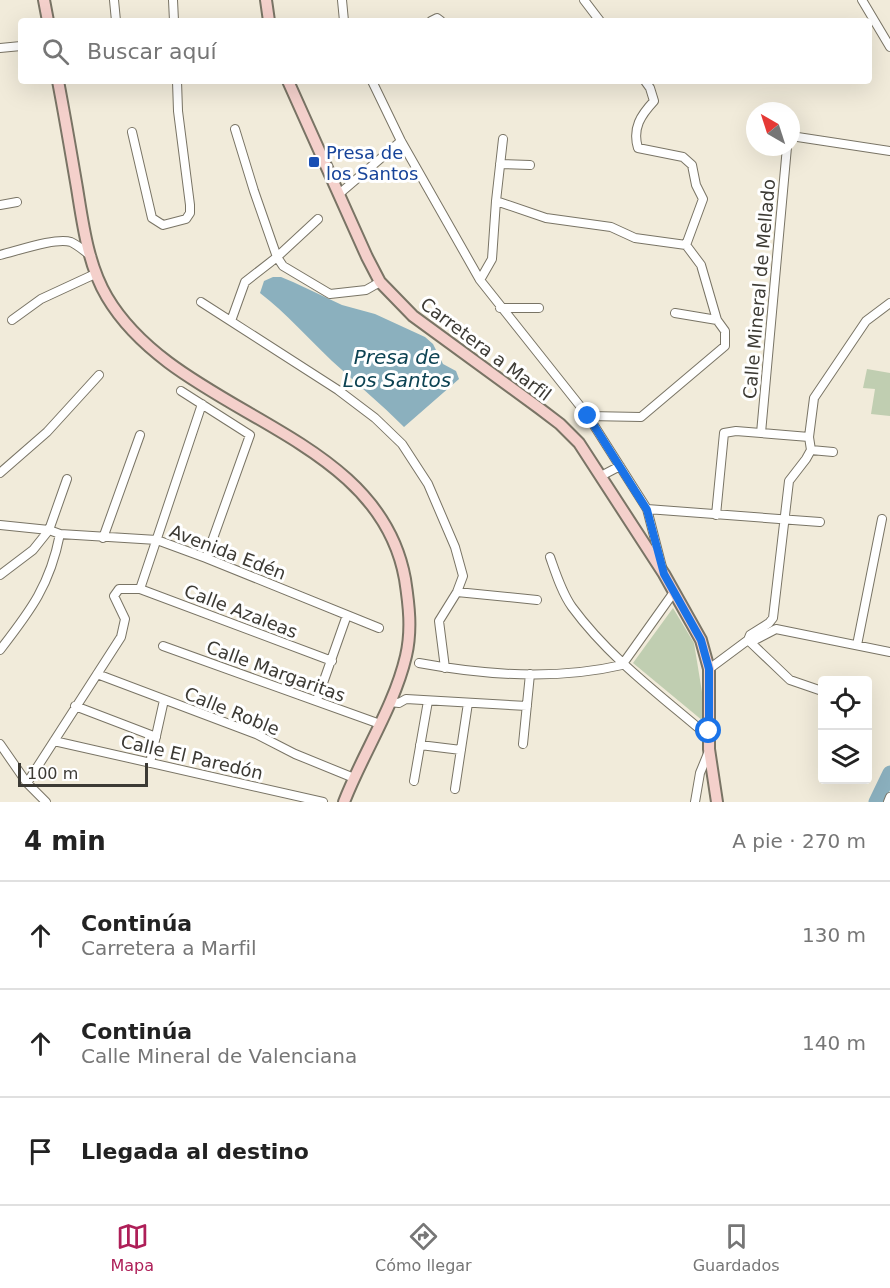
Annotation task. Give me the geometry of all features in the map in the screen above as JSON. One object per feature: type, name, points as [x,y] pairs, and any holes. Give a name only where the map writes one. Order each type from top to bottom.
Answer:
[{"type":"street","points":[[44,0],[47,18]]},
{"type":"street","points":[[114,0],[116,18]]},
{"type":"street","points":[[174,0],[174,18]]},
{"type":"street","points":[[266,0],[269,18]]},
{"type":"street","points":[[342,0],[344,18]]},
{"type":"street","points":[[584,0],[598,18]]},
{"type":"street","points":[[862,0],[890,47]]},
{"type":"street","points":[[0,48],[18,46]]},
{"type":"street","points":[[59,84],[84,231],[95,274],[107,298],[129,328],[146,345],[207,389],[308,449],[360,492],[392,535],[402,562],[408,598],[410,621],[406,656],[390,702],[344,802]]},
{"type":"street","points":[[132,132],[152,218],[163,225],[186,219],[190,213],[190,205],[178,111],[177,84]]},
{"type":"street","name":"Carretera a Marfil","points":[[289,84],[380,282],[413,316],[560,424],[579,443],[664,574],[701,640],[709,669],[710,749],[717,802]]},
{"type":"street","points":[[373,84],[401,141],[480,280],[588,416],[647,510],[664,574]]},
{"type":"street","points":[[647,84],[654,101],[641,115],[634,136],[638,148],[683,156],[692,165],[696,185],[704,198],[686,245]]},
{"type":"street","points":[[235,129],[254,191],[283,266],[330,294],[366,290],[380,282]]},
{"type":"street","points":[[800,137],[890,150]]},
{"type":"street","points":[[480,280],[492,259],[503,139]]},
{"type":"street","points":[[339,194],[401,141]]},
{"type":"street","name":"Calle Mineral de Mellado","points":[[761,433],[786,156]]},
{"type":"street","points":[[500,164],[530,165]]},
{"type":"street","points":[[496,201],[546,218],[611,227],[634,238],[686,245],[701,265],[717,321],[725,331],[725,346],[641,417],[588,416]]},
{"type":"street","points":[[0,205],[17,202]]},
{"type":"street","points":[[231,321],[245,282],[278,257],[318,219]]},
{"type":"street","points":[[0,255],[26,250],[52,241],[70,242],[91,256]]},
{"type":"street","points":[[12,320],[41,299],[95,274]]},
{"type":"street","points":[[201,302],[338,390],[375,418],[402,444],[428,484],[455,547],[464,576],[439,621],[446,668]]},
{"type":"street","points":[[818,690],[790,680],[750,641],[750,635],[773,618],[789,481],[811,450],[809,437],[814,398],[866,321],[890,303]]},
{"type":"street","points":[[500,308],[539,308]]},
{"type":"street","points":[[675,313],[717,321]]},
{"type":"street","points":[[0,473],[47,432],[99,375]]},
{"type":"street","points":[[181,391],[250,435],[206,558]]},
{"type":"street","points":[[27,783],[121,637],[125,619],[114,596],[119,589],[140,589],[202,404]]},
{"type":"street","points":[[716,515],[724,433],[736,431],[809,437]]},
{"type":"street","points":[[103,538],[140,435]]},
{"type":"street","points":[[811,450],[834,452]]},
{"type":"street","points":[[601,476],[620,466]]},
{"type":"street","points":[[0,576],[33,550],[49,530],[67,479]]},
{"type":"street","points":[[647,510],[820,522]]},
{"type":"street","points":[[857,645],[882,519]]},
{"type":"street","name":"Avenida Edén","points":[[0,525],[49,530],[60,534],[157,540],[379,628]]},
{"type":"street","points":[[0,650],[31,611],[49,578],[60,534]]},
{"type":"street","points":[[550,557],[556,576],[571,606],[622,664],[702,730],[709,731]]},
{"type":"street","name":"Calle Azaleas","points":[[140,589],[332,661]]},
{"type":"street","points":[[457,592],[537,600]]},
{"type":"street","points":[[419,663],[446,668],[530,674],[573,674],[622,664],[674,592]]},
{"type":"street","points":[[317,700],[347,615]]},
{"type":"street","points":[[709,669],[750,641],[776,629],[890,652]]},
{"type":"street","name":"Calle Margaritas","points":[[163,646],[380,724]]},
{"type":"street","points":[[523,744],[530,674]]},
{"type":"street","name":"Calle Roble","points":[[97,675],[256,734],[295,754],[354,778]]},
{"type":"street","points":[[390,702],[399,703],[405,699],[527,706]]},
{"type":"street","points":[[150,763],[164,700]]},
{"type":"street","points":[[414,782],[428,701]]},
{"type":"street","points":[[455,789],[468,703]]},
{"type":"street","points":[[75,706],[156,737]]},
{"type":"street","name":"Calle El Paredón","points":[[54,741],[323,802]]},
{"type":"street","points":[[0,744],[27,783],[46,802]]},
{"type":"street","points":[[420,745],[461,750]]},
{"type":"street","points":[[696,802],[700,773],[710,749]]},
{"type":"street","points":[[888,802],[890,797]]},
{"type":"green space","points":[[867,369],[890,373],[890,416],[871,414],[875,389],[863,388]]},
{"type":"green space","points":[[673,608],[694,643],[702,692],[703,721],[633,663]]},
{"type":"water","name":"Presa de Los Santos","points":[[273,277],[281,277],[342,305],[375,314],[425,337],[433,344],[443,364],[456,371],[459,379],[404,427],[260,293],[264,281]]},
{"type":"waterway","points":[[876,802],[890,773]]},
{"type":"place","name":"Presa de los Santos","points":[[314,162]]},
{"type":"route","points":[[588,416],[647,510],[664,574],[701,640],[709,669],[709,731]]}]
